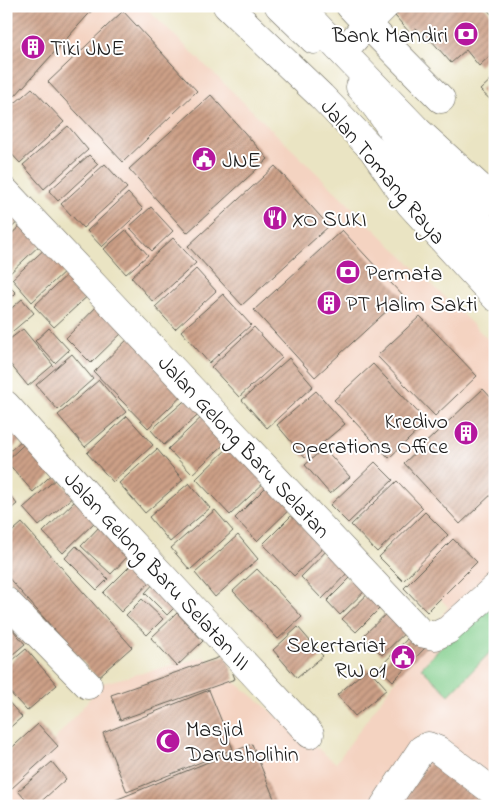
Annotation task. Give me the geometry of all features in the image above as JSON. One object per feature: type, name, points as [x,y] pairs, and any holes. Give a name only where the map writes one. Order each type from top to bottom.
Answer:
[{"type":"main road","name":"Jalan Tomang Raya","points":[[228,6],[321,96],[373,150],[410,204],[495,298]]},
{"type":"main road","points":[[279,6],[349,75],[381,111],[416,166],[495,263]]},
{"type":"main road","name":"Jalan Tomang Raya","points":[[298,6],[436,148],[495,201]]},
{"type":"main road","points":[[343,52],[367,12],[441,99]]},
{"type":"main road","points":[[436,148],[442,176],[448,186],[495,240]]},
{"type":"main road","name":"Jalan Gelong Baru Selatan","points":[[6,192],[421,633],[435,636],[448,630],[495,588]]},
{"type":"main road","name":"Jalan Gelong Baru Selatan III","points":[[6,405],[97,506],[310,734]]},
{"type":"main road","points":[[6,601],[88,685]]},
{"type":"main road","points":[[384,806],[422,749],[428,746],[438,750],[495,793]]},
{"type":"shaded area","points":[[6,6],[144,6],[495,346],[495,806],[6,806],[6,797],[103,683],[204,657],[336,763],[448,607],[6,137]]},
{"type":"green space","points":[[485,602],[495,611],[495,647],[449,695],[421,668]]},
{"type":"building","name":"Tiki JNE","points":[[6,6],[96,6],[15,96],[6,88]]},
{"type":"building","name":"Bank Mandiri","points":[[390,6],[484,6],[495,18],[495,51],[479,66],[466,50],[451,63],[431,40],[429,42],[416,28],[410,33],[388,8]]},
{"type":"building","points":[[123,11],[197,91],[123,162],[48,82]]},
{"type":"building","points":[[495,76],[495,104],[480,90]]},
{"type":"building","points":[[32,88],[64,122],[20,163],[6,148],[6,111]]},
{"type":"building","points":[[211,95],[268,159],[187,233],[129,169]]},
{"type":"building","points":[[68,126],[88,150],[44,189],[23,165]]},
{"type":"building","points":[[89,155],[98,164],[58,201],[49,191]]},
{"type":"building","points":[[105,164],[127,188],[83,228],[61,204]]},
{"type":"building","points":[[275,166],[329,226],[242,305],[188,246]]},
{"type":"building","points":[[128,193],[143,209],[102,247],[87,231]]},
{"type":"building","points":[[6,202],[21,219],[6,233]]},
{"type":"building","points":[[151,207],[173,231],[152,251],[129,227]]},
{"type":"building","points":[[23,223],[42,243],[8,275],[6,273],[6,239]]},
{"type":"building","points":[[126,230],[148,255],[126,274],[104,249]]},
{"type":"building","name":"PT Halim Sakti","points":[[342,230],[403,296],[315,377],[254,310]]},
{"type":"building","points":[[173,238],[196,263],[153,302],[131,277]]},
{"type":"building","points":[[48,246],[68,268],[32,302],[12,279]]},
{"type":"building","points":[[196,269],[216,291],[175,329],[155,307]]},
{"type":"building","points":[[72,270],[92,292],[54,327],[34,306]]},
{"type":"building","points":[[6,283],[16,293],[6,303]]},
{"type":"building","points":[[223,294],[251,325],[209,363],[181,331]]},
{"type":"building","points":[[22,299],[34,313],[6,337],[6,313]]},
{"type":"building","points":[[103,300],[129,326],[91,363],[66,338]]},
{"type":"building","points":[[420,316],[477,376],[435,416],[377,356]]},
{"type":"building","points":[[254,327],[282,358],[239,397],[211,367]]},
{"type":"building","points":[[49,328],[69,350],[55,363],[35,341]]},
{"type":"building","points":[[23,329],[53,365],[28,386],[6,359],[6,342]]},
{"type":"building","points":[[134,333],[188,390],[148,428],[94,372]]},
{"type":"building","points":[[72,354],[93,379],[58,410],[36,385]]},
{"type":"building","points":[[289,358],[313,386],[267,428],[242,400]]},
{"type":"building","points":[[373,364],[427,422],[389,458],[334,400]]},
{"type":"building","points":[[99,380],[126,412],[85,447],[58,415]]},
{"type":"building","name":"Kredivo Operations Office","points":[[483,389],[495,402],[495,491],[460,524],[404,463]]},
{"type":"building","points":[[316,391],[345,424],[305,458],[277,425]]},
{"type":"building","points":[[190,396],[203,411],[164,445],[151,430]]},
{"type":"building","points":[[206,413],[230,439],[192,474],[168,449]]},
{"type":"building","points":[[127,416],[153,445],[113,482],[87,453]]},
{"type":"building","points":[[6,419],[30,432],[6,455]]},
{"type":"building","points":[[32,437],[59,468],[33,492],[6,461]]},
{"type":"building","points":[[235,441],[269,478],[230,515],[196,479]]},
{"type":"building","points":[[324,448],[350,477],[330,494],[305,465]]},
{"type":"building","points":[[157,449],[183,480],[145,513],[119,483]]},
{"type":"building","points":[[375,462],[393,480],[348,523],[330,505]]},
{"type":"building","points":[[57,478],[74,496],[39,526],[23,508]]},
{"type":"building","points":[[273,480],[296,503],[257,541],[235,518]]},
{"type":"building","points":[[397,481],[423,508],[377,552],[351,525]]},
{"type":"building","points":[[189,483],[210,508],[170,542],[149,517]]},
{"type":"building","points":[[6,490],[17,504],[6,513]]},
{"type":"building","points":[[78,498],[98,519],[63,553],[43,532]]},
{"type":"building","points":[[298,509],[330,541],[294,576],[263,544]]},
{"type":"building","points":[[215,510],[233,531],[190,570],[171,548]]},
{"type":"building","points":[[425,512],[448,535],[403,581],[379,557]]},
{"type":"building","points":[[22,523],[132,647],[97,678],[6,575],[6,537]]},
{"type":"building","points":[[101,525],[131,553],[111,574],[81,546]]},
{"type":"building","points":[[238,535],[258,559],[215,597],[195,573]]},
{"type":"building","points":[[453,539],[477,562],[427,612],[404,588]]},
{"type":"building","points":[[332,545],[354,566],[322,599],[301,577]]},
{"type":"building","points":[[76,546],[108,579],[97,590],[65,558]]},
{"type":"building","points":[[136,560],[154,578],[121,612],[103,593]]},
{"type":"building","points":[[257,569],[302,617],[278,639],[233,591]]},
{"type":"building","points":[[358,570],[372,584],[340,615],[327,601]]},
{"type":"building","points":[[158,579],[181,601],[167,615],[145,593]]},
{"type":"building","points":[[374,588],[387,601],[356,632],[342,619]]},
{"type":"building","points":[[142,599],[163,619],[147,635],[126,615]]},
{"type":"building","points":[[391,609],[410,628],[382,655],[363,636]]},
{"type":"building","points":[[177,613],[203,641],[177,666],[151,638]]},
{"type":"building","points":[[298,627],[323,656],[297,678],[273,650]]},
{"type":"building","points":[[12,629],[25,644],[6,660],[6,634]]},
{"type":"building","name":"Sekertariat RW 01","points":[[413,633],[427,646],[393,681],[379,668]]},
{"type":"building","points":[[26,649],[57,685],[27,711],[6,688],[6,666]]},
{"type":"building","points":[[226,655],[235,679],[120,720],[111,695]]},
{"type":"building","points":[[368,668],[387,689],[355,716],[337,695]]},
{"type":"building","name":"Masjid Darusholihin","points":[[209,690],[233,749],[127,792],[103,733]]},
{"type":"building","points":[[6,699],[22,717],[6,731]]},
{"type":"building","points":[[38,724],[58,746],[11,789],[6,784],[6,753]]},
{"type":"building","points":[[252,744],[277,806],[101,806]]},
{"type":"building","points":[[434,757],[495,806],[398,806]]},
{"type":"building","points":[[52,762],[66,779],[36,806],[31,806],[18,791]]},
{"type":"place","name":"Bank Mandiri","points":[[466,34]]},
{"type":"place","name":"Tiki JNE","points":[[33,47]]},
{"type":"place","name":"JNE","points":[[204,159]]},
{"type":"place","name":"XO SUKI","points":[[275,218]]},
{"type":"place","name":"Permata","points":[[348,272]]},
{"type":"place","name":"PT Halim Sakti","points":[[329,303]]},
{"type":"place","name":"Kredivo Operations Office","points":[[466,433]]},
{"type":"place","name":"Sekertariat RW 01","points":[[403,657]]},
{"type":"place","name":"Masjid Darusholihin","points":[[168,741]]}]
